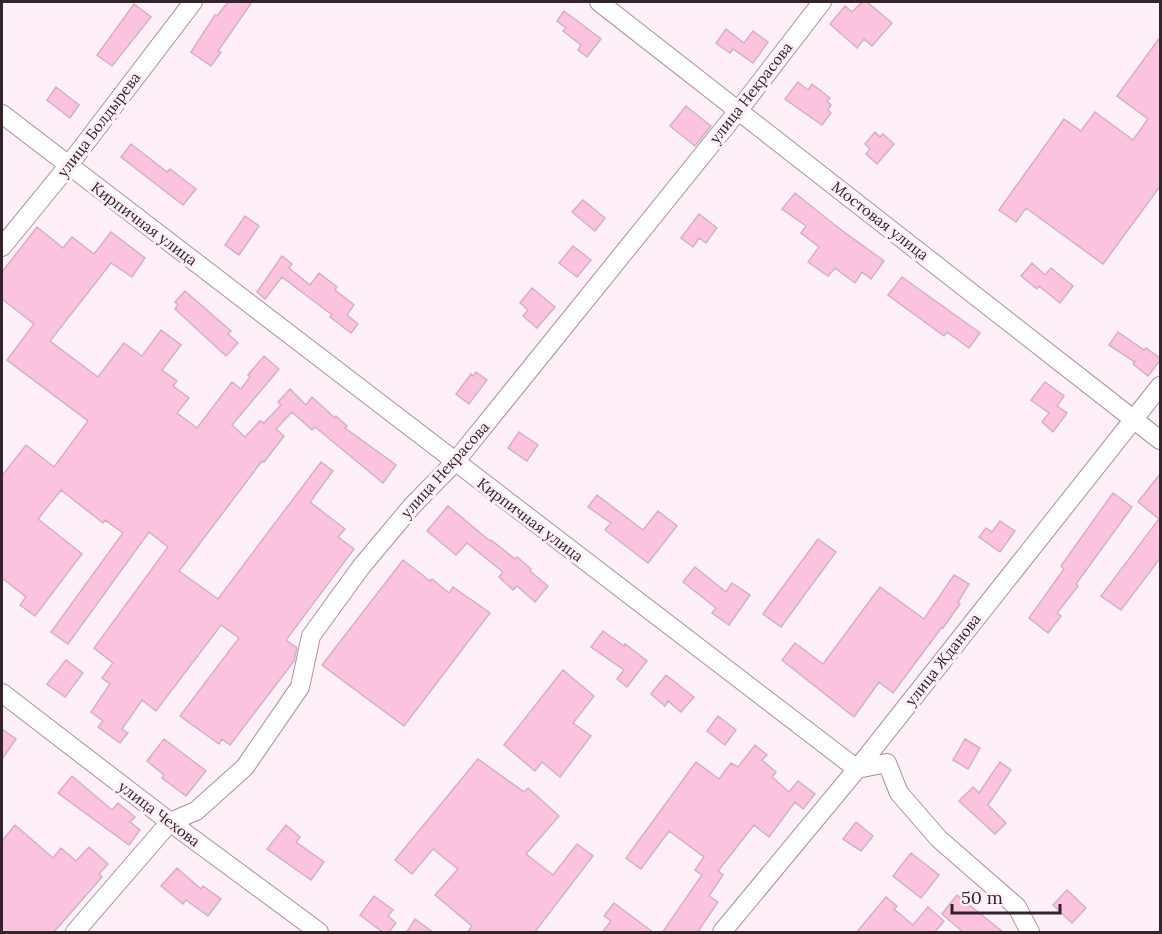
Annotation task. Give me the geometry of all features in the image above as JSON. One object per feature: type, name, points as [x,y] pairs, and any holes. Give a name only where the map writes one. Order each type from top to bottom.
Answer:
[{"type":"street","name":"улица Болдырева","points":[[2,248],[68,166],[193,2]]},
{"type":"street","name":"Мостовая улица","points":[[599,2],[1161,440]]},
{"type":"street","name":"улица Некрасова","points":[[75,933],[170,822],[196,811],[245,767],[300,687],[311,636],[361,567],[412,506],[455,462],[738,111],[822,2]]},
{"type":"street","name":"Кирпичная улица","points":[[2,114],[856,769]]},
{"type":"street","name":"улица Жданова","points":[[722,933],[856,769],[1161,386]]},
{"type":"street","name":"улица Чехова","points":[[2,693],[319,933]]},
{"type":"street","points":[[856,769],[887,763],[899,793],[939,839],[1017,907],[1030,933]]},
{"type":"building","points":[[228,2],[252,2],[218,51],[221,52],[211,66],[191,52],[215,15],[217,16]]},
{"type":"building","points":[[862,2],[867,2],[892,23],[872,46],[864,39],[857,48],[830,24],[845,6],[852,12]]},
{"type":"building","points":[[134,4],[151,17],[112,66],[97,55]]},
{"type":"building","points":[[564,11],[601,39],[587,57],[578,50],[581,45],[563,31],[566,28],[557,21]]},
{"type":"building","points":[[726,29],[744,43],[753,31],[768,42],[753,63],[733,49],[730,53],[716,43]]},
{"type":"building","points":[[1161,36],[1161,185],[1103,264],[1026,208],[1016,222],[999,210],[1064,119],[1081,131],[1095,112],[1133,140],[1148,119],[1117,96]]},
{"type":"building","points":[[798,82],[808,90],[812,84],[830,98],[827,101],[831,105],[828,110],[831,113],[822,125],[785,99]]},
{"type":"building","points":[[56,87],[79,105],[70,118],[47,100]]},
{"type":"building","points":[[686,106],[711,126],[695,146],[670,126]]},
{"type":"building","points":[[875,132],[880,137],[883,134],[894,144],[877,164],[866,154],[870,149],[865,144]]},
{"type":"building","points":[[131,144],[167,172],[170,169],[196,189],[183,205],[121,157]]},
{"type":"building","points":[[795,193],[884,261],[871,279],[862,272],[855,283],[835,268],[828,276],[808,262],[819,247],[801,233],[806,226],[782,209]]},
{"type":"building","points":[[583,200],[605,218],[595,231],[572,212]]},
{"type":"building","points":[[699,214],[717,228],[706,243],[699,238],[693,247],[681,238]]},
{"type":"building","points":[[245,216],[259,226],[239,255],[225,245]]},
{"type":"building","points":[[37,227],[63,248],[72,237],[94,254],[111,232],[145,258],[132,277],[111,263],[50,341],[98,377],[124,343],[142,356],[161,330],[181,345],[162,370],[177,381],[173,386],[189,398],[177,413],[197,428],[232,382],[241,389],[250,377],[248,375],[264,356],[279,369],[232,425],[245,437],[260,421],[264,423],[281,405],[278,402],[290,389],[306,405],[312,397],[347,426],[345,428],[396,465],[383,483],[315,427],[312,430],[292,412],[276,429],[284,436],[264,462],[262,461],[179,571],[218,599],[321,462],[333,471],[310,502],[345,529],[338,537],[354,549],[286,640],[297,648],[294,661],[230,745],[222,739],[219,744],[180,716],[239,638],[221,625],[156,711],[142,700],[122,729],[128,733],[120,743],[98,727],[103,721],[91,712],[110,684],[102,678],[113,663],[94,648],[168,547],[149,532],[68,644],[51,632],[123,533],[105,520],[103,523],[61,490],[38,519],[82,554],[35,616],[20,605],[26,597],[2,578],[2,476],[26,445],[54,467],[88,421],[7,360],[34,324],[2,299],[2,272]]},
{"type":"building","points":[[573,246],[591,260],[577,277],[559,263]]},
{"type":"building","points":[[282,256],[292,264],[289,268],[310,285],[319,273],[337,287],[335,290],[354,305],[347,315],[358,324],[351,333],[330,317],[332,315],[282,277],[265,299],[257,292]]},
{"type":"building","points":[[1032,263],[1045,275],[1051,268],[1073,286],[1060,303],[1039,286],[1037,289],[1021,276]]},
{"type":"building","points":[[902,277],[980,333],[969,348],[947,332],[944,336],[888,295]]},
{"type":"building","points":[[532,288],[555,307],[537,328],[523,316],[528,310],[520,303]]},
{"type":"building","points":[[185,291],[231,331],[228,334],[238,343],[226,356],[175,309],[178,305],[175,302]]},
{"type":"building","points":[[1118,332],[1161,359],[1148,376],[1133,364],[1135,362],[1109,345]]},
{"type":"building","points":[[476,372],[487,380],[469,404],[456,394],[471,374],[473,376]]},
{"type":"building","points":[[1045,382],[1064,396],[1057,406],[1067,413],[1053,432],[1042,422],[1049,413],[1031,400]]},
{"type":"building","points":[[519,432],[538,445],[527,461],[508,448]]},
{"type":"building","points":[[1161,473],[1161,557],[1121,610],[1101,596],[1159,519],[1138,502]]},
{"type":"building","points":[[1113,493],[1132,507],[1076,584],[1078,586],[1057,613],[1061,616],[1048,633],[1029,618],[1064,569],[1061,566]]},
{"type":"building","points":[[597,495],[643,530],[658,511],[677,526],[648,563],[605,530],[611,523],[588,507]]},
{"type":"building","points":[[448,506],[490,541],[515,559],[517,557],[548,586],[535,602],[517,586],[513,590],[499,577],[503,572],[467,543],[456,555],[427,531]]},
{"type":"building","points":[[1000,521],[1015,531],[1000,552],[979,537],[986,528],[992,532]]},
{"type":"building","points":[[818,539],[836,552],[781,627],[763,614]]},
{"type":"building","points":[[403,560],[449,593],[453,587],[490,613],[404,726],[322,665]]},
{"type":"building","points":[[695,567],[726,592],[732,583],[750,595],[729,625],[712,613],[716,608],[683,582]]},
{"type":"building","points":[[954,575],[969,584],[958,602],[960,604],[893,693],[879,682],[854,717],[782,660],[795,643],[823,664],[880,587],[924,619]]},
{"type":"building","points":[[603,631],[647,661],[627,687],[617,679],[624,670],[591,647]]},
{"type":"building","points":[[66,660],[83,673],[65,697],[47,684]]},
{"type":"building","points":[[563,670],[594,696],[573,723],[591,736],[560,777],[542,762],[535,771],[504,745]]},
{"type":"building","points":[[666,675],[694,697],[681,712],[668,701],[665,706],[651,694]]},
{"type":"building","points":[[718,716],[736,730],[725,745],[707,731]]},
{"type":"building","points":[[2,729],[16,739],[2,759]]},
{"type":"building","points":[[164,739],[206,771],[186,796],[162,778],[164,775],[147,761]]},
{"type":"building","points":[[965,739],[980,748],[968,769],[953,760]]},
{"type":"building","points":[[755,745],[767,755],[762,760],[776,772],[772,777],[789,792],[798,781],[815,794],[803,809],[795,802],[769,837],[754,825],[718,871],[723,875],[709,896],[718,902],[697,933],[662,933],[702,875],[695,870],[704,857],[669,831],[641,869],[626,858],[696,762],[719,779],[731,763],[738,767]]},
{"type":"building","points":[[478,759],[524,792],[528,788],[559,816],[526,854],[553,875],[577,844],[593,856],[534,933],[467,933],[472,926],[435,895],[458,869],[433,849],[412,874],[395,860]]},
{"type":"building","points":[[1000,762],[1011,770],[988,805],[1006,823],[995,834],[959,801],[973,787],[979,793]]},
{"type":"building","points":[[72,776],[112,810],[118,803],[135,817],[130,822],[140,830],[129,845],[58,793]]},
{"type":"building","points":[[856,822],[873,836],[861,851],[843,839]]},
{"type":"building","points":[[15,825],[53,858],[61,848],[76,861],[89,847],[108,864],[99,874],[102,877],[53,933],[2,933],[2,841]]},
{"type":"building","points":[[286,825],[300,837],[296,842],[324,862],[311,880],[267,849]]},
{"type":"building","points":[[911,853],[939,875],[921,898],[893,876]]},
{"type":"building","points":[[177,868],[201,889],[203,886],[221,899],[208,916],[186,900],[183,904],[161,886]]},
{"type":"building","points":[[1067,890],[1086,908],[1072,923],[1053,905]]},
{"type":"building","points":[[957,895],[1004,933],[964,933],[942,914]]},
{"type":"building","points":[[374,896],[393,910],[388,916],[396,923],[388,933],[384,933],[360,915]]},
{"type":"building","points":[[886,897],[897,906],[894,909],[913,925],[928,907],[944,921],[934,933],[856,933]]},
{"type":"building","points":[[614,903],[654,933],[602,933],[611,921],[604,916]]},
{"type":"building","points":[[415,919],[434,933],[406,933]]}]
